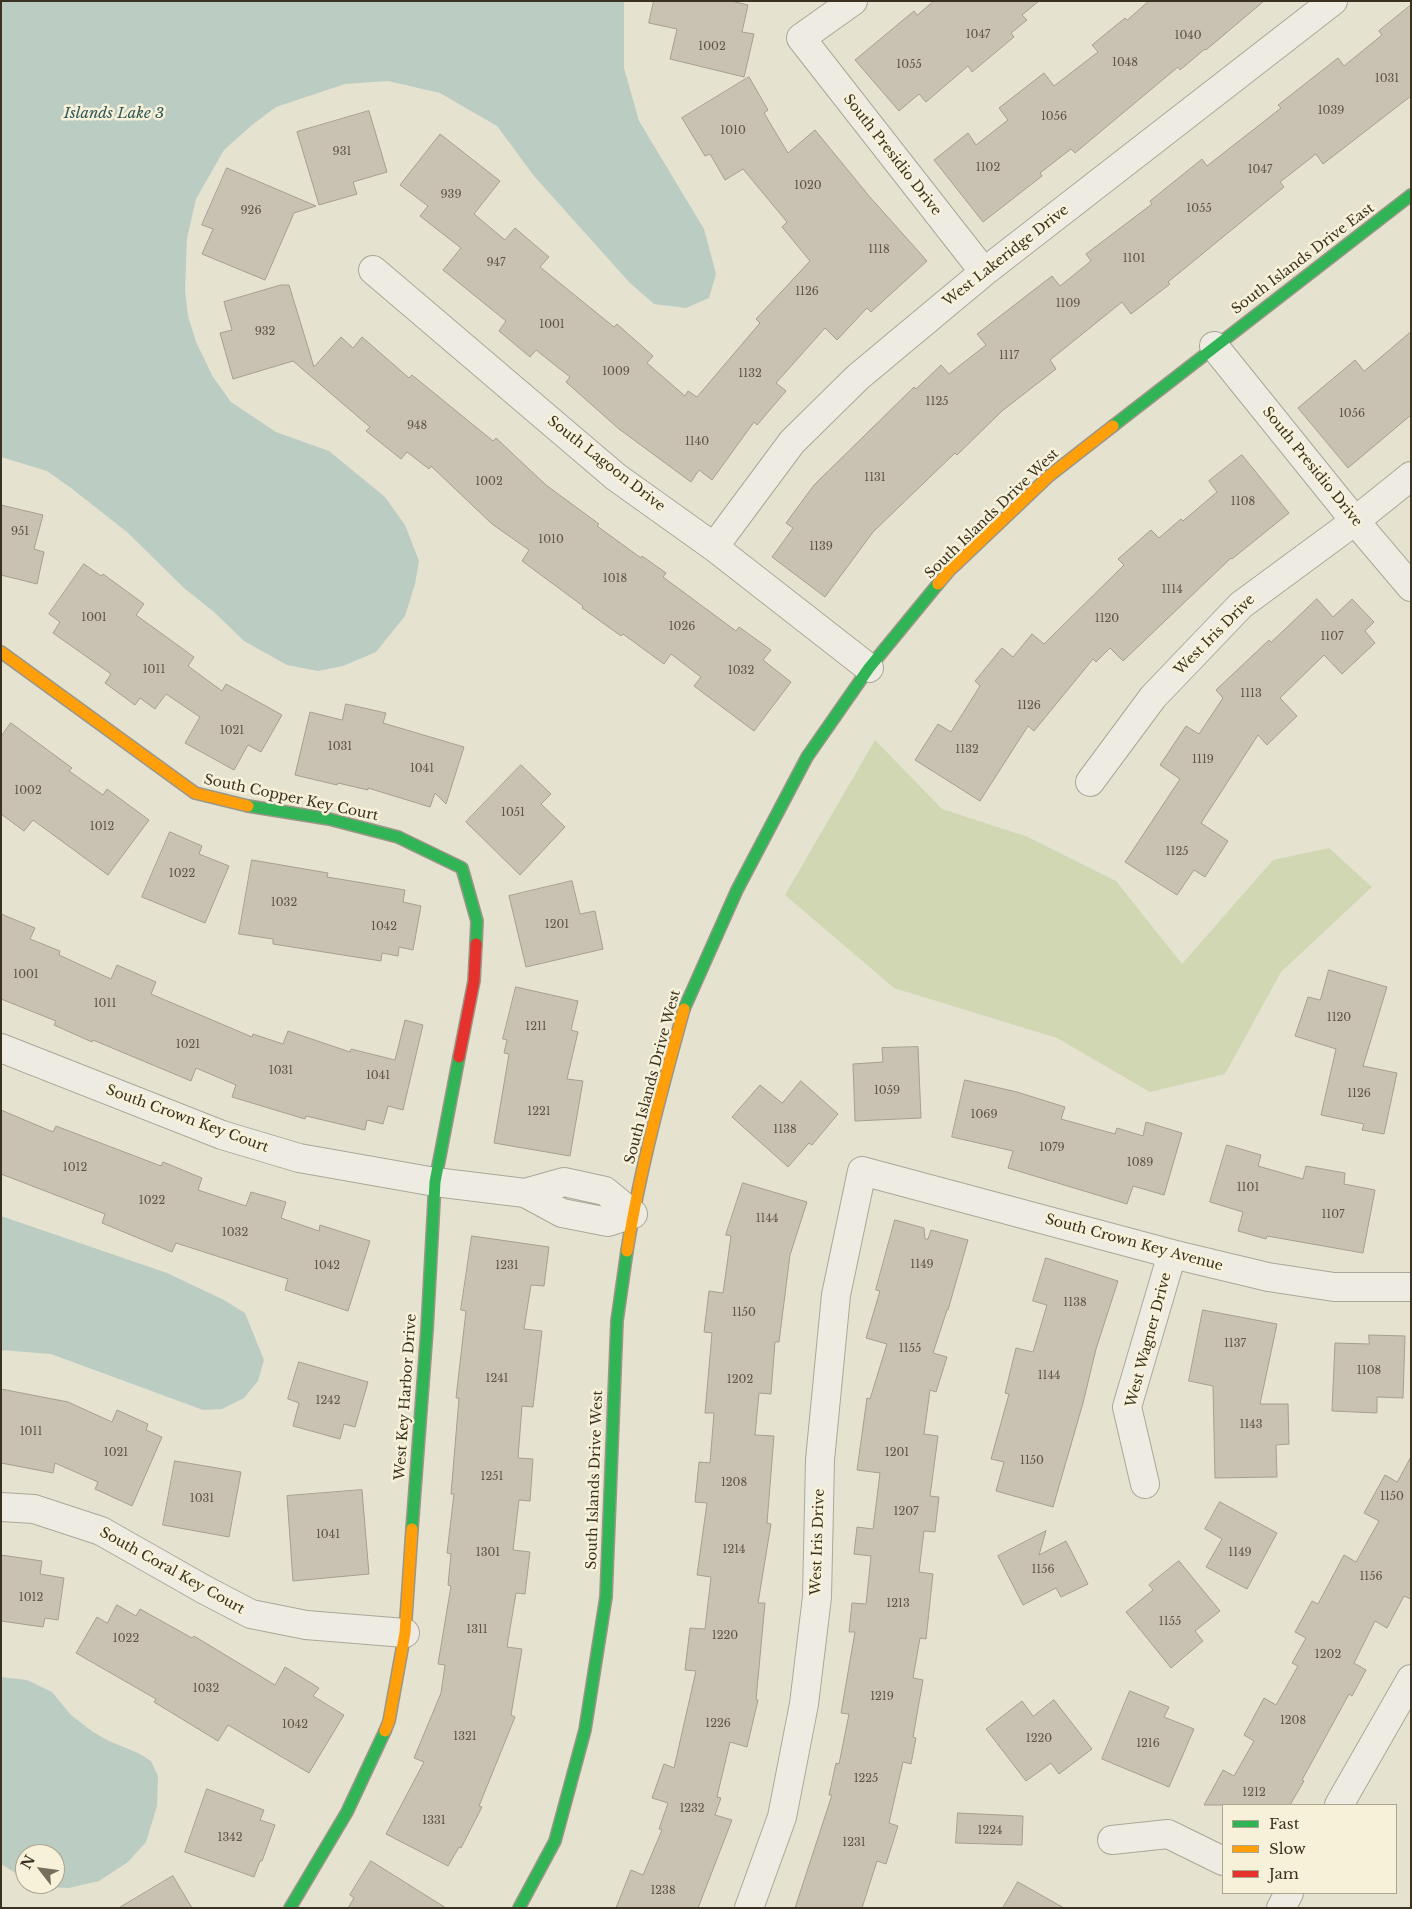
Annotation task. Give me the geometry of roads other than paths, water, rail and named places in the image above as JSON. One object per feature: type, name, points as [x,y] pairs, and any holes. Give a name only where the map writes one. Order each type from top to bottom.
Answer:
[{"type":"street","name":"South Presidio Drive","points":[[853,1],[801,38],[984,272]]},
{"type":"street","name":"West Lakeridge Drive","points":[[714,547],[792,442],[858,376],[984,272],[1333,1]]},
{"type":"street","name":"South Islands Drive East","points":[[1214,346],[1411,196]]},
{"type":"street","name":"South Lagoon Drive","points":[[373,270],[616,477],[714,547],[869,668]]},
{"type":"street","name":"South Presidio Drive","points":[[1214,346],[1354,521],[1411,587]]},
{"type":"street","name":"South Islands Drive West","points":[[518,1908],[555,1841],[584,1730],[606,1596],[617,1321],[633,1214],[657,1108],[686,1003],[737,890],[807,757],[869,668],[949,571],[1049,476],[1214,346]]},
{"type":"street","name":"West Iris Drive","points":[[1090,782],[1154,697],[1241,605],[1411,476]]},
{"type":"street","name":"South Copper Key Court","points":[[1,652],[195,793],[259,809],[329,819],[398,837],[462,868]]},
{"type":"street","name":"West Key Harbor Drive","points":[[290,1908],[347,1812],[389,1721],[405,1633],[427,1330],[435,1182],[474,981],[477,921],[462,868]]},
{"type":"street","name":"South Crown Key Court","points":[[1,1048],[222,1135],[299,1158],[435,1182],[525,1193],[564,1182],[605,1191],[633,1214]]},
{"type":"street","name":"West Iris Drive","points":[[749,1908],[782,1817],[804,1704],[817,1597],[820,1460],[836,1295],[862,1171]]},
{"type":"street","name":"South Crown Key Avenue","points":[[862,1171],[1172,1254],[1268,1277],[1334,1287],[1411,1287]]},
{"type":"street","name":"West Wagner Drive","points":[[1145,1484],[1127,1407],[1172,1254]]},
{"type":"street","name":"South Coral Key Court","points":[[1,1507],[34,1510],[101,1530],[250,1614],[306,1625],[405,1633]]},
{"type":"street","points":[[1340,1804],[1411,1679]]},
{"type":"street","points":[[1112,1840],[1168,1834],[1222,1861]]},
{"type":"water","name":"Islands Lake 3","points":[[1,1],[624,1],[624,68],[639,121],[704,229],[716,274],[709,298],[686,308],[654,304],[629,282],[534,176],[497,126],[440,93],[388,81],[345,84],[276,107],[252,125],[224,150],[196,199],[187,238],[185,290],[188,316],[196,342],[213,377],[231,402],[276,432],[329,451],[385,497],[405,525],[419,561],[415,584],[405,616],[376,652],[343,666],[318,671],[287,665],[244,641],[214,612],[184,588],[127,532],[71,488],[47,471],[1,457]]},
{"type":"water","points":[[1,1216],[167,1273],[224,1300],[245,1313],[264,1360],[258,1381],[244,1398],[222,1409],[203,1410],[51,1354],[1,1350]]},
{"type":"water","points":[[1,1677],[27,1680],[52,1692],[71,1715],[93,1732],[151,1761],[158,1776],[157,1806],[146,1842],[128,1862],[99,1881],[65,1888],[65,1844],[15,1844],[15,1873],[1,1864]]}]
